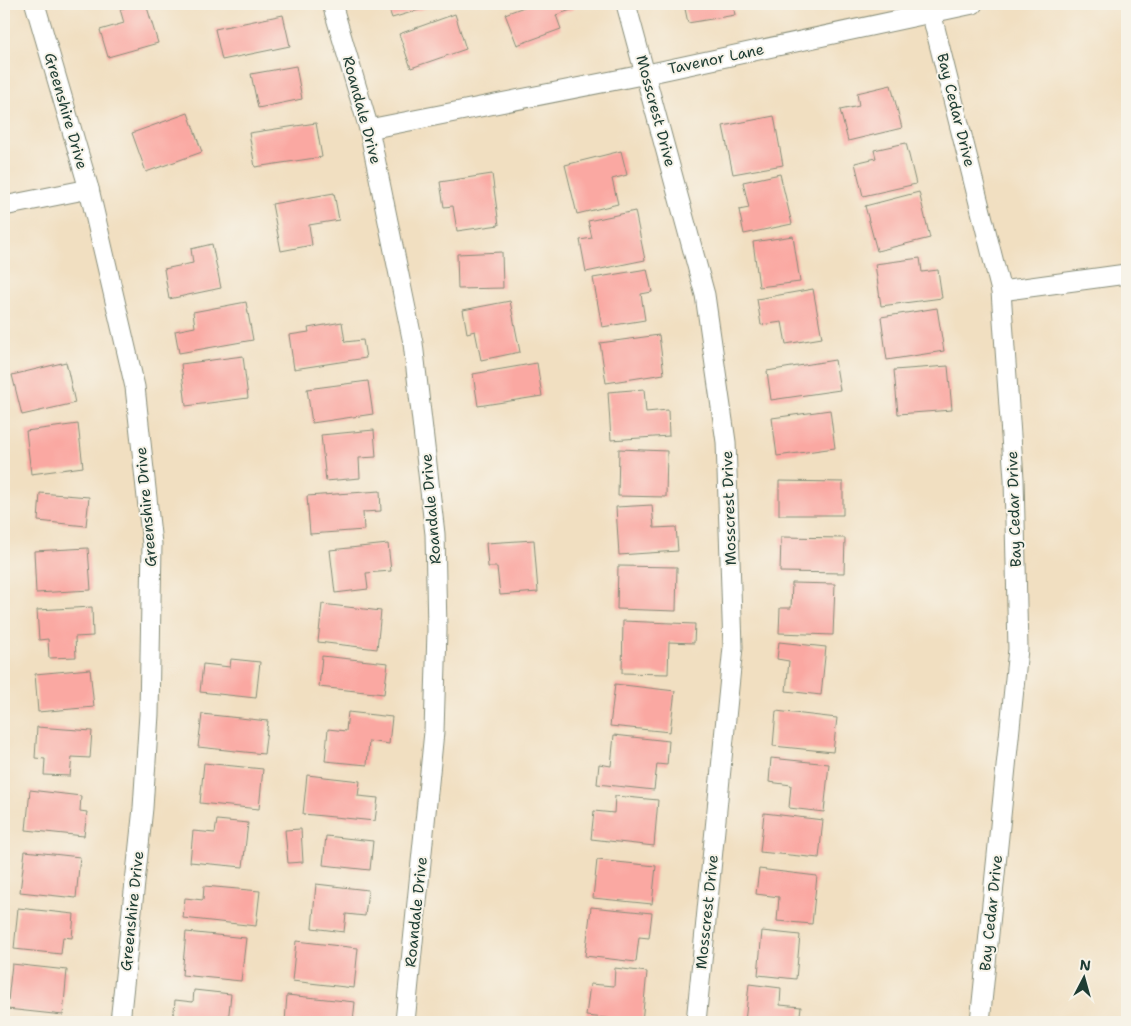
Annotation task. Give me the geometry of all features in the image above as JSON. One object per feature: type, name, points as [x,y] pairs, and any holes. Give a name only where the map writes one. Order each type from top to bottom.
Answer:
[{"type":"street","name":"Greenshire Drive","points":[[35,4],[89,189],[135,387],[152,544],[148,723],[142,808],[120,1022]]},
{"type":"street","name":"Roandale Drive","points":[[332,4],[369,129],[413,343],[435,534],[437,630],[434,732],[404,1022]]},
{"type":"street","name":"Mosscrest Drive","points":[[626,4],[647,74],[706,295],[726,442],[734,647],[696,1022]]},
{"type":"street","name":"Tavenor Lane","points":[[369,129],[647,74],[930,8],[973,4]]},
{"type":"street","name":"Bay Cedar Drive","points":[[930,8],[1001,292],[1014,479],[1018,648],[980,1022]]},
{"type":"street","points":[[4,206],[89,189]]},
{"type":"street","points":[[1001,292],[1126,274]]},
{"type":"building","points":[[146,4],[158,43],[108,57],[100,30],[124,23],[120,9]]},
{"type":"building","points":[[387,4],[439,4],[392,18]]},
{"type":"building","points":[[532,4],[573,4],[574,9],[556,15],[561,29],[517,45],[505,14]]},
{"type":"building","points":[[684,4],[733,4],[735,15],[688,23]]},
{"type":"building","points":[[455,14],[466,49],[411,68],[399,34]]},
{"type":"building","points":[[283,15],[290,46],[222,60],[215,29]]},
{"type":"building","points":[[296,66],[302,99],[258,108],[251,74]]},
{"type":"building","points":[[891,85],[902,128],[848,141],[840,110],[859,106],[857,93]]},
{"type":"building","points":[[188,113],[202,152],[146,172],[132,133]]},
{"type":"building","points":[[774,116],[783,165],[733,174],[723,126]]},
{"type":"building","points":[[316,123],[322,157],[255,167],[249,133]]},
{"type":"building","points":[[906,143],[916,184],[863,196],[855,163],[876,158],[874,150]]},
{"type":"building","points":[[621,151],[627,175],[612,179],[618,204],[577,214],[565,165]]},
{"type":"building","points":[[492,174],[499,225],[457,231],[453,206],[444,207],[440,182]]},
{"type":"building","points":[[780,174],[792,224],[744,234],[739,210],[749,208],[743,182]]},
{"type":"building","points":[[919,192],[930,238],[877,251],[865,206]]},
{"type":"building","points":[[334,193],[339,220],[309,225],[312,245],[281,251],[272,204]]},
{"type":"building","points":[[635,211],[645,260],[586,272],[580,240],[592,238],[588,221]]},
{"type":"building","points":[[793,236],[800,282],[759,287],[753,242]]},
{"type":"building","points":[[212,244],[221,288],[169,299],[164,269],[193,263],[191,249]]},
{"type":"building","points":[[502,252],[503,288],[458,289],[457,254]]},
{"type":"building","points":[[920,258],[922,272],[938,270],[942,298],[881,306],[875,264]]},
{"type":"building","points":[[647,269],[652,292],[641,294],[645,320],[602,327],[593,278]]},
{"type":"building","points":[[813,289],[822,338],[786,344],[782,322],[761,325],[757,299]]},
{"type":"building","points":[[510,301],[520,352],[481,360],[475,331],[467,333],[463,310]]},
{"type":"building","points":[[246,302],[253,340],[179,353],[175,331],[195,327],[193,312]]},
{"type":"building","points":[[937,308],[944,351],[887,360],[881,317]]},
{"type":"building","points":[[342,322],[345,342],[363,340],[366,358],[294,369],[289,335],[309,332],[308,328]]},
{"type":"building","points":[[659,335],[664,374],[606,383],[600,343]]},
{"type":"building","points":[[243,356],[248,398],[186,406],[181,364]]},
{"type":"building","points":[[835,360],[840,390],[771,400],[767,371]]},
{"type":"building","points":[[66,362],[75,403],[22,415],[12,375]]},
{"type":"building","points":[[537,363],[542,396],[478,406],[473,374]]},
{"type":"building","points":[[948,366],[952,410],[898,414],[894,370]]},
{"type":"building","points":[[368,381],[373,414],[312,423],[307,389]]},
{"type":"building","points":[[644,389],[646,412],[668,410],[669,436],[611,440],[608,392]]},
{"type":"building","points":[[830,410],[835,448],[777,456],[772,418]]},
{"type":"building","points":[[78,424],[83,467],[31,474],[26,431]]},
{"type":"building","points":[[374,430],[376,457],[359,458],[360,478],[326,481],[321,435]]},
{"type":"building","points":[[619,449],[667,451],[666,497],[618,496]]},
{"type":"building","points":[[779,481],[843,482],[843,515],[779,515]]},
{"type":"building","points":[[380,491],[381,511],[363,512],[364,530],[310,534],[307,496]]},
{"type":"building","points":[[40,493],[89,497],[86,526],[38,521]]},
{"type":"building","points":[[652,505],[654,528],[676,527],[678,551],[619,555],[616,507]]},
{"type":"building","points":[[781,537],[845,538],[844,573],[780,572]]},
{"type":"building","points":[[534,540],[538,592],[500,595],[497,567],[488,567],[486,543]]},
{"type":"building","points":[[388,544],[391,571],[366,573],[368,589],[335,593],[330,550]]},
{"type":"building","points":[[88,548],[91,590],[36,593],[34,551]]},
{"type":"building","points":[[618,566],[677,567],[676,611],[617,609]]},
{"type":"building","points":[[792,583],[835,584],[833,635],[779,633],[780,608],[791,608]]},
{"type":"building","points":[[322,604],[381,611],[377,649],[318,642]]},
{"type":"building","points":[[92,607],[93,636],[75,637],[76,657],[49,658],[48,639],[39,640],[37,610]]},
{"type":"building","points":[[623,621],[695,624],[694,643],[669,642],[668,674],[622,673]]},
{"type":"building","points":[[779,642],[826,647],[821,695],[786,691],[789,661],[777,659]]},
{"type":"building","points":[[322,656],[388,663],[384,694],[319,687]]},
{"type":"building","points":[[231,659],[260,662],[256,698],[200,692],[203,664],[230,667]]},
{"type":"building","points":[[90,669],[94,707],[38,712],[35,674]]},
{"type":"building","points":[[615,684],[675,691],[670,732],[610,726]]},
{"type":"building","points":[[776,711],[837,718],[833,752],[773,746]]},
{"type":"building","points":[[348,712],[392,717],[389,744],[369,741],[367,765],[325,761],[328,729],[346,731]]},
{"type":"building","points":[[202,714],[268,721],[264,754],[198,747]]},
{"type":"building","points":[[37,727],[92,731],[90,758],[72,757],[70,776],[44,775],[45,759],[35,758]]},
{"type":"building","points":[[614,735],[669,741],[667,765],[657,764],[654,790],[597,784],[599,764],[611,766]]},
{"type":"building","points":[[771,758],[829,764],[824,812],[789,808],[791,785],[769,782]]},
{"type":"building","points":[[204,763],[263,769],[259,809],[200,803]]},
{"type":"building","points":[[307,775],[360,781],[358,796],[378,798],[375,821],[303,814]]},
{"type":"building","points":[[30,790],[81,796],[80,811],[87,812],[84,836],[26,830]]},
{"type":"building","points":[[615,796],[658,800],[654,846],[591,839],[594,811],[614,813]]},
{"type":"building","points":[[764,813],[823,820],[819,858],[760,852]]},
{"type":"building","points":[[217,820],[248,823],[243,867],[190,862],[193,831],[215,833]]},
{"type":"building","points":[[301,829],[303,862],[288,863],[285,830]]},
{"type":"building","points":[[326,836],[373,841],[370,870],[323,865]]},
{"type":"building","points":[[25,851],[80,857],[76,898],[20,892]]},
{"type":"building","points":[[597,860],[656,866],[652,904],[593,898]]},
{"type":"building","points":[[759,869],[817,876],[812,924],[777,921],[779,897],[756,894]]},
{"type":"building","points":[[316,884],[368,890],[365,916],[346,914],[344,932],[312,928]]},
{"type":"building","points":[[204,886],[260,891],[256,926],[183,918],[185,898],[203,900]]},
{"type":"building","points":[[591,907],[652,913],[649,938],[639,937],[636,962],[585,956]]},
{"type":"building","points":[[18,908],[74,914],[72,938],[63,937],[61,954],[14,949]]},
{"type":"building","points":[[762,931],[800,935],[796,979],[758,975]]},
{"type":"building","points":[[186,932],[246,938],[241,981],[182,975]]},
{"type":"building","points":[[296,941],[358,948],[354,988],[292,981]]},
{"type":"building","points":[[12,964],[67,970],[63,1015],[7,1009]]},
{"type":"building","points":[[615,968],[647,972],[642,1022],[586,1016],[590,984],[614,986]]},
{"type":"building","points":[[749,984],[781,988],[780,1005],[801,1007],[799,1022],[745,1022]]},
{"type":"building","points":[[194,990],[231,994],[228,1022],[173,1022],[175,1000],[193,1002]]},
{"type":"building","points":[[287,995],[355,1002],[353,1022],[285,1022]]}]
